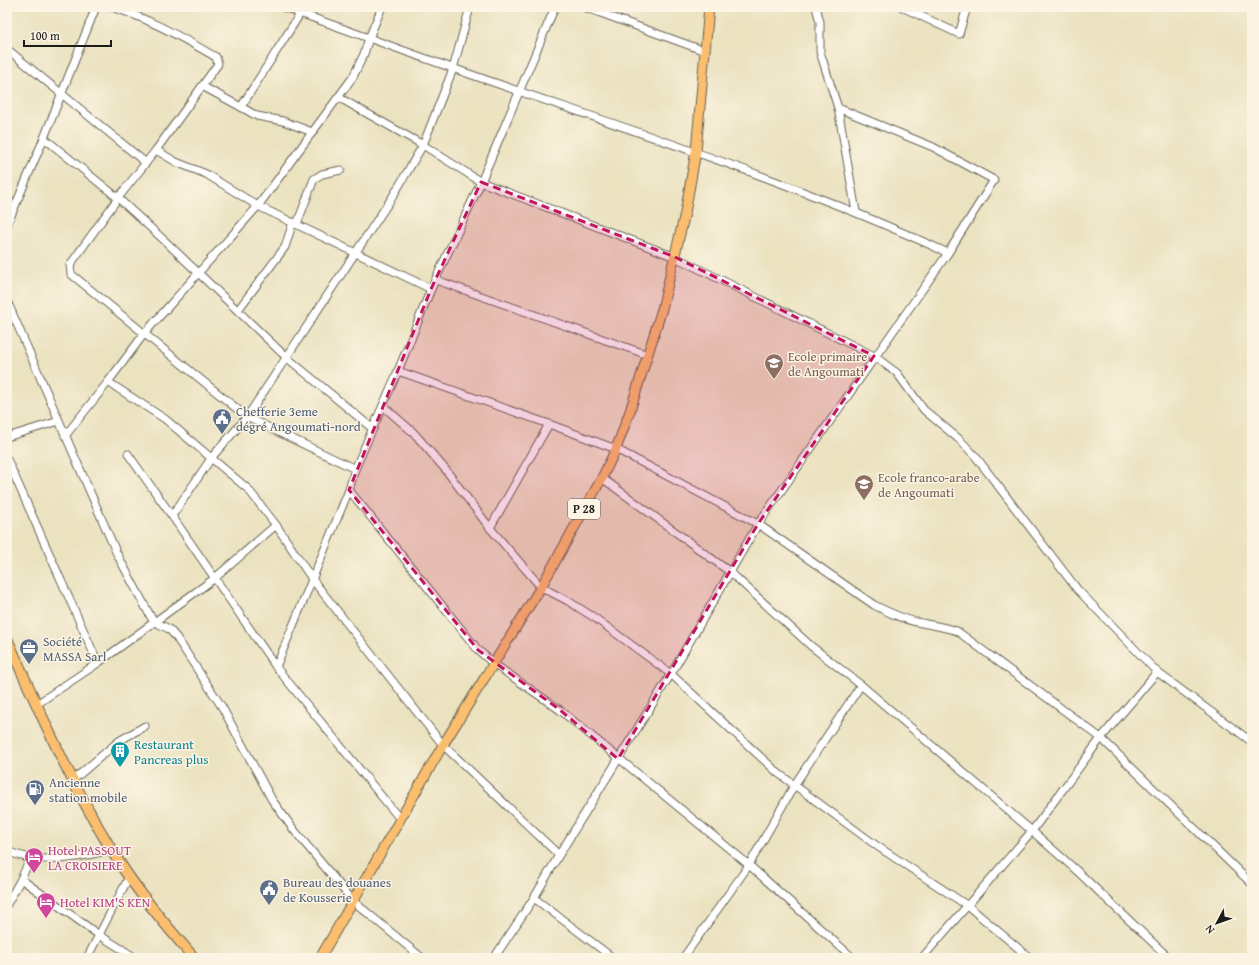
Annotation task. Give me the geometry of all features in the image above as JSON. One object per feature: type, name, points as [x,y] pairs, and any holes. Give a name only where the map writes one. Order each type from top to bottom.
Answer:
[{"type":"highway","points":[[7,639],[73,780],[111,849],[129,878],[194,958]]},
{"type":"main road","name":"P 28","points":[[320,958],[443,745],[494,664],[540,586],[602,478],[616,449],[630,411],[662,309],[685,213],[696,151],[709,7]]},
{"type":"street","points":[[7,225],[44,138],[96,7]]},
{"type":"street","points":[[111,7],[134,14],[155,24],[216,57],[218,64],[70,265],[69,270],[71,274],[247,417],[355,468]]},
{"type":"street","points":[[283,7],[296,10],[453,69],[696,151],[856,212],[948,252]]},
{"type":"street","points":[[65,436],[144,334],[258,206],[360,66],[369,38],[382,7]]},
{"type":"street","points":[[172,516],[212,457],[247,417],[285,356],[356,253],[393,196],[423,145],[453,69],[470,7]]},
{"type":"street","points":[[276,667],[349,490],[355,468],[398,371],[431,289],[481,182],[555,7]]},
{"type":"street","points":[[584,7],[705,51]]},
{"type":"street","points":[[816,7],[820,22],[820,52],[838,108],[856,212]]},
{"type":"street","points":[[902,7],[959,34],[967,7]]},
{"type":"street","points":[[241,107],[296,10]]},
{"type":"street","points":[[7,49],[146,163]]},
{"type":"street","points":[[202,86],[257,116],[283,121],[312,132]]},
{"type":"street","points":[[338,97],[423,145],[481,182],[675,257],[874,356],[898,373],[924,410],[960,440],[976,457],[1077,589],[1156,672],[1252,740]]},
{"type":"street","points":[[494,958],[534,898],[670,674],[758,524],[948,252],[994,180],[933,147],[838,108]]},
{"type":"street","points":[[44,138],[118,198],[200,272],[285,356],[373,429]]},
{"type":"street","points":[[156,150],[176,162],[206,174],[258,206],[431,289]]},
{"type":"street","points":[[238,310],[285,247],[314,179],[322,174],[341,170]]},
{"type":"street","points":[[436,280],[648,355]]},
{"type":"street","points":[[7,301],[117,554],[153,621],[169,630],[176,637],[222,707],[272,800],[294,830],[352,901],[422,958]]},
{"type":"street","points":[[398,371],[616,449],[758,524],[874,605],[893,614],[916,622],[938,625],[957,631],[1101,738],[1252,884]]},
{"type":"street","points":[[108,382],[165,419],[212,457],[248,489],[276,525],[312,579],[443,745],[559,855]]},
{"type":"street","points":[[383,406],[414,433],[445,469],[490,528],[540,586],[595,618],[670,674],[778,773],[795,784],[877,846],[968,906],[1030,958]]},
{"type":"street","points":[[7,437],[59,421]]},
{"type":"street","points":[[490,528],[549,424]]},
{"type":"street","points":[[128,454],[276,667],[400,819]]},
{"type":"street","points":[[7,459],[98,663]]},
{"type":"street","points":[[602,478],[730,572],[811,646],[860,685],[1032,831],[1076,870],[1169,958]]},
{"type":"street","points":[[349,490],[478,650],[494,664],[560,710],[749,865],[853,958]]},
{"type":"street","points":[[37,704],[98,663],[153,621],[215,578],[276,525]]},
{"type":"street","points":[[922,958],[1032,831],[1101,738],[1156,672]]},
{"type":"street","points":[[682,958],[749,865],[795,784],[860,685]]},
{"type":"street","points":[[73,780],[119,741],[145,726]]},
{"type":"street","points":[[7,852],[31,857],[68,860],[111,849]]},
{"type":"street","points":[[7,904],[31,857]]},
{"type":"street","points":[[87,958],[129,878]]},
{"type":"street","points":[[21,879],[99,935],[136,958]]},
{"type":"street","points":[[534,898],[613,958]]},
{"type":"highlighted area","points":[[481,182],[675,257],[874,356],[758,524],[618,759],[560,710],[478,650],[349,490],[431,289]]},
{"type":"place","name":"Ecole primaire de Angoumati","points":[[774,380]]},
{"type":"place","name":"Chefferie 3eme dégré Angoumati-nord","points":[[222,435]]},
{"type":"place","name":"Ecole franco-arabe de Angoumati","points":[[864,501]]},
{"type":"place","name":"Société MASSA Sarl","points":[[29,665]]},
{"type":"place","name":"Restaurant Pancreas plus","points":[[120,768]]},
{"type":"place","name":"Ancienne station mobile","points":[[35,806]]},
{"type":"place","name":"Hotel PASSOUT LA CROISIERE","points":[[34,874]]},
{"type":"place","name":"Bureau des douanes de Kousserie","points":[[269,906]]},
{"type":"place","name":"Hotel KIM'S KEN","points":[[46,919]]}]
